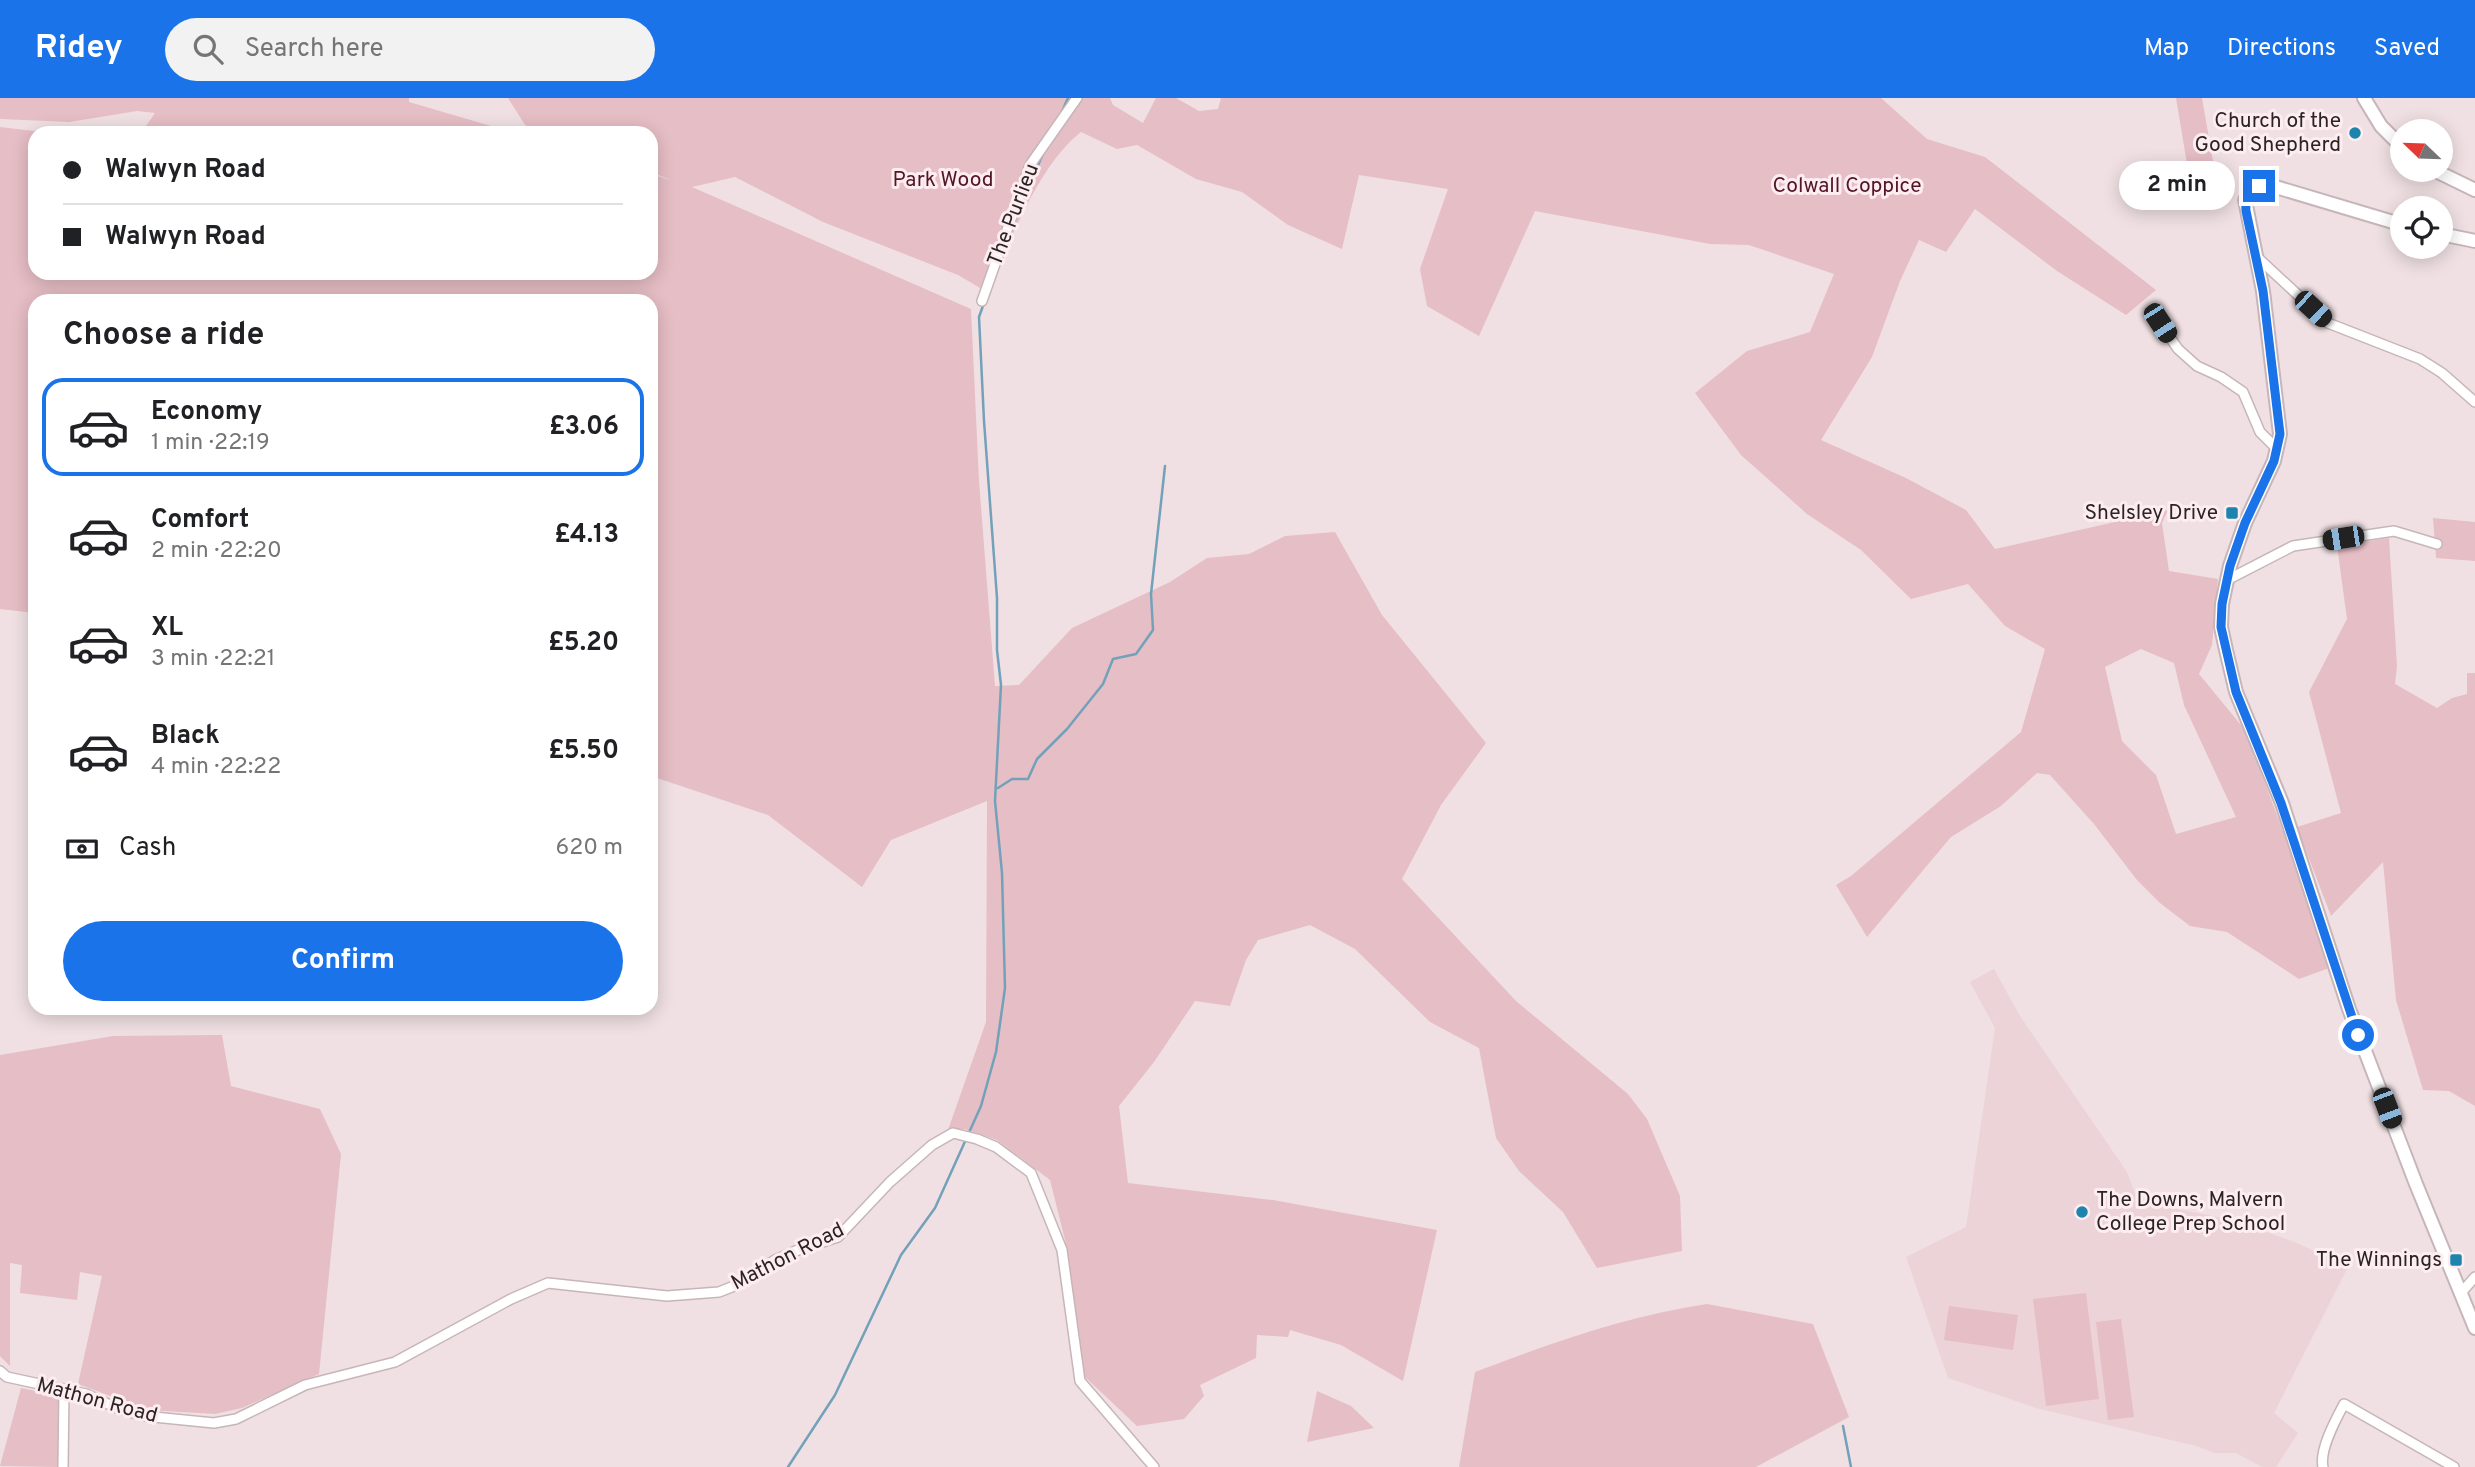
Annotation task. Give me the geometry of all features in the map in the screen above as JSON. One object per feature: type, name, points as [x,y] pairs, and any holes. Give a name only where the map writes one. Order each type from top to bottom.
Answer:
[{"type":"main road","points":[[2364,98],[2390,135]]},
{"type":"main road","points":[[2454,180],[2475,190]]},
{"type":"main road","points":[[2390,221],[2269,185],[2251,190],[2245,200],[2257,257],[2280,434],[2264,484],[2245,523],[2227,580],[2221,627],[2236,692],[2281,803],[2349,1009],[2475,1328]]},
{"type":"main road","points":[[2453,236],[2475,241]]},
{"type":"street","name":"The Purlieu","points":[[982,301],[1030,165],[1077,98]]},
{"type":"street","points":[[2257,257],[2328,323],[2420,359],[2442,373],[2475,402]]},
{"type":"street","points":[[2160,323],[2178,349],[2197,366],[2221,377],[2243,392],[2260,432],[2277,449]]},
{"type":"street","points":[[2227,580],[2293,546],[2394,531],[2437,544]]},
{"type":"street","name":"Mathon Road","points":[[0,1371],[7,1377],[86,1394],[144,1416],[214,1423],[244,1415],[304,1385],[395,1362],[511,1299],[548,1283],[667,1296],[719,1292],[738,1284],[775,1260],[838,1237],[890,1182],[932,1146],[953,1133],[996,1147],[1031,1173],[1062,1250],[1080,1381],[1154,1467]]},
{"type":"street","points":[[2460,1294],[2475,1277]]},
{"type":"street","points":[[63,1467],[64,1390]]},
{"type":"street","points":[[2323,1467],[2324,1452],[2344,1404],[2454,1467]]},
{"type":"shaded area","name":"The Downs, Malvern College Prep School","points":[[1994,969],[2020,1016],[2127,1172],[2135,1193],[2158,1205],[2233,1220],[2297,1243],[2348,1267],[2274,1413],[2298,1433],[2276,1467],[2262,1467],[2236,1453],[2215,1453],[2196,1446],[2036,1408],[1948,1378],[1906,1257],[1966,1227],[1995,1028],[1970,982]]},
{"type":"green space","points":[[0,98],[409,98],[409,102],[491,126],[146,126],[155,113],[137,111],[69,122],[0,119]]},
{"type":"green space","points":[[508,98],[1110,98],[1113,105],[1143,123],[1156,98],[1176,98],[1199,111],[1218,109],[1221,98],[1881,98],[1927,139],[1985,157],[2156,290],[2126,315],[2057,271],[1975,209],[1946,252],[1919,240],[1900,281],[1872,357],[1821,440],[1906,478],[1966,510],[1995,549],[2168,510],[2162,523],[2169,571],[2218,579],[2212,645],[2199,674],[2245,730],[2307,895],[2329,968],[2299,979],[2227,932],[2190,926],[2160,903],[2137,880],[2094,824],[2050,775],[2037,773],[2001,806],[1951,837],[1867,937],[1836,885],[1851,876],[2021,732],[2045,649],[2005,626],[1968,584],[1911,599],[1861,550],[1807,514],[1741,455],[1695,393],[1747,351],[1810,332],[1834,274],[1749,245],[1710,244],[1535,211],[1479,336],[1427,306],[1420,269],[1448,189],[1359,175],[1342,249],[1288,225],[1242,192],[1196,179],[1137,145],[1117,149],[1081,132],[1052,164],[1026,206],[987,292],[958,275],[823,222],[735,177],[692,187],[971,309],[979,481],[995,686],[1019,685],[1072,628],[1170,582],[1207,558],[1249,554],[1285,536],[1335,532],[1382,615],[1486,743],[1441,805],[1402,879],[1516,1001],[1628,1094],[1647,1119],[1680,1196],[1682,1251],[1597,1268],[1563,1212],[1519,1171],[1496,1138],[1479,1048],[1430,1022],[1355,949],[1310,925],[1258,940],[1246,960],[1230,1006],[1195,1001],[1154,1062],[1119,1106],[1128,1183],[1273,1200],[1437,1230],[1403,1381],[1341,1345],[1290,1330],[1288,1337],[1257,1335],[1256,1358],[1200,1385],[1204,1396],[1184,1419],[1137,1426],[1084,1376],[1065,1240],[1050,1180],[997,1140],[965,1129],[948,1130],[986,1022],[987,801],[891,840],[862,887],[768,815],[658,778],[658,294],[28,294],[28,612],[0,609],[0,127],[28,130],[28,280],[658,280],[658,176],[671,180],[658,175],[658,126],[528,126]],"holes":[[[2141,649],[2174,663],[2184,705],[2236,817],[2176,834],[2156,775],[2122,741],[2105,667]]]},
{"type":"green space","points":[[2176,98],[2202,98],[2218,190],[2192,194]]},
{"type":"green space","points":[[2433,518],[2475,522],[2475,561],[2436,558]]},
{"type":"green space","points":[[2389,538],[2397,666],[2395,684],[2437,708],[2452,698],[2467,694],[2467,673],[2475,673],[2475,1106],[2449,1091],[2423,1090],[2396,1000],[2383,862],[2331,916],[2297,827],[2341,813],[2309,692],[2347,619],[2337,546]]},
{"type":"green space","points":[[222,1035],[231,1086],[320,1109],[341,1154],[319,1374],[242,1408],[215,1414],[148,1410],[78,1384],[102,1276],[80,1272],[77,1300],[20,1293],[22,1265],[10,1263],[10,1366],[0,1356],[0,1055],[113,1036]]},
{"type":"green space","points":[[2086,1293],[2099,1399],[2046,1406],[2033,1299]]},
{"type":"green space","points":[[1707,1304],[1813,1324],[1849,1417],[1756,1467],[1459,1467],[1475,1372],[1618,1323]]},
{"type":"green space","points":[[1949,1306],[2018,1315],[2013,1350],[1944,1340]]},
{"type":"green space","points":[[2121,1319],[2134,1417],[2108,1420],[2096,1322]]},
{"type":"green space","points":[[21,1388],[59,1396],[59,1467],[0,1466]]},
{"type":"green space","points":[[1317,1391],[1351,1406],[1374,1428],[1307,1442]]},
{"type":"waterway","points":[[1060,116],[1068,98]]},
{"type":"waterway","points":[[1023,199],[1043,154]]},
{"type":"waterway","points":[[788,1467],[835,1395],[901,1255],[935,1208],[981,1106],[996,1052],[1005,988],[1002,873],[995,801],[1001,685],[979,317],[984,303]]},
{"type":"waterway","points":[[998,788],[1012,779],[1028,779],[1037,759],[1067,729],[1103,684],[1113,659],[1136,654],[1153,630],[1151,594],[1165,466]]},
{"type":"waterway","points":[[1843,1426],[1851,1467]]},
{"type":"place","name":"Church of the Good Shepherd","points":[[2355,133]]},
{"type":"place","name":"Shelsley Drive","points":[[2232,513]]},
{"type":"place","name":"The Downs, Malvern College Prep School","points":[[2082,1212]]},
{"type":"place","name":"The Winnings","points":[[2456,1260]]},
{"type":"route","points":[[2259,186],[2251,190],[2245,200],[2263,291],[2280,434],[2274,461],[2245,523],[2230,566],[2222,604],[2221,627],[2236,692],[2272,777],[2358,1035]]},
{"type":"park label","name":"Park Wood","points":[[943,180]]},
{"type":"park label","name":"Colwall Coppice","points":[[1847,186]]}]
